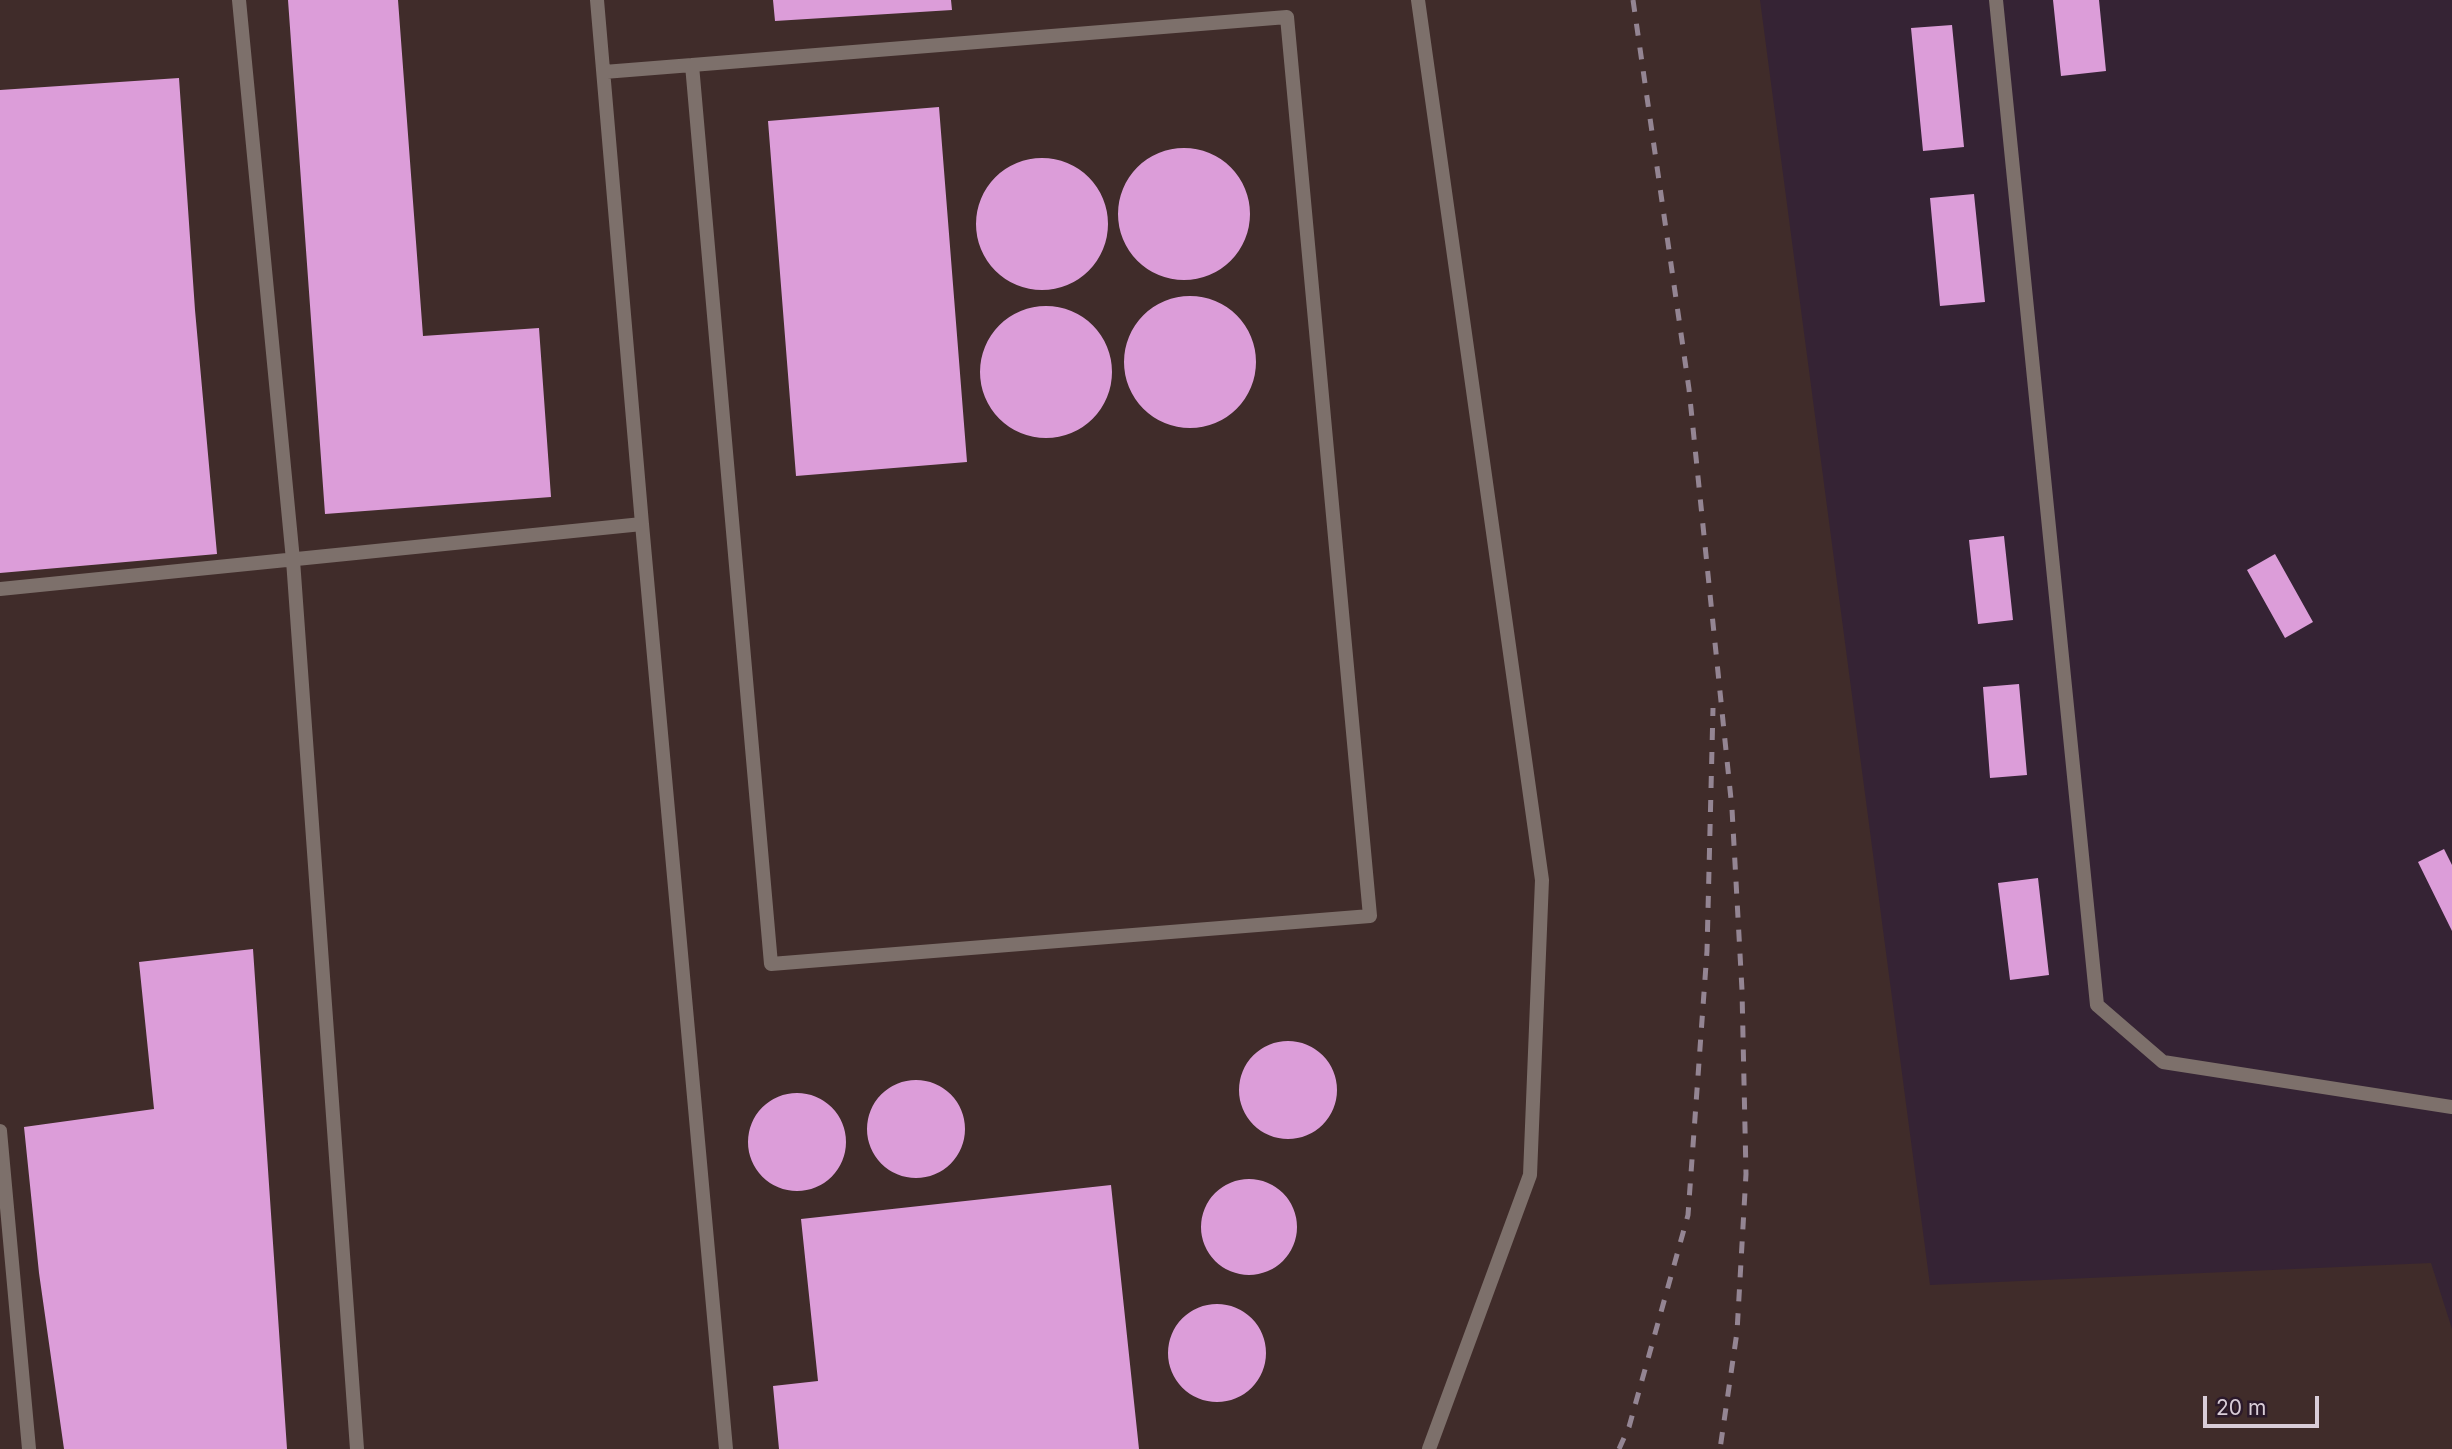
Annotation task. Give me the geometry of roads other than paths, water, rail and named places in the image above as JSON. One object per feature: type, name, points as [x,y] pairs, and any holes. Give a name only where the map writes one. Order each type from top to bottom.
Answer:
[{"type":"lane","points":[[239,0],[293,560],[357,1449]]},
{"type":"lane","points":[[597,0],[726,1449]]},
{"type":"lane","points":[[1418,0],[1542,880],[1530,1175],[1429,1449]]},
{"type":"lane","points":[[1996,0],[2097,1005],[2163,1062],[2452,1107]]},
{"type":"lane","points":[[604,72],[1287,17],[1370,916],[771,964],[692,65]]},
{"type":"lane","points":[[0,589],[642,524]]},
{"type":"lane","points":[[0,1131],[29,1449]]},
{"type":"railway","points":[[1633,0],[1689,389],[1732,809],[1742,990],[1746,1174],[1737,1332],[1720,1449]]},
{"type":"railway","points":[[1619,1449],[1629,1427],[1688,1215],[1707,951],[1713,708]]}]
